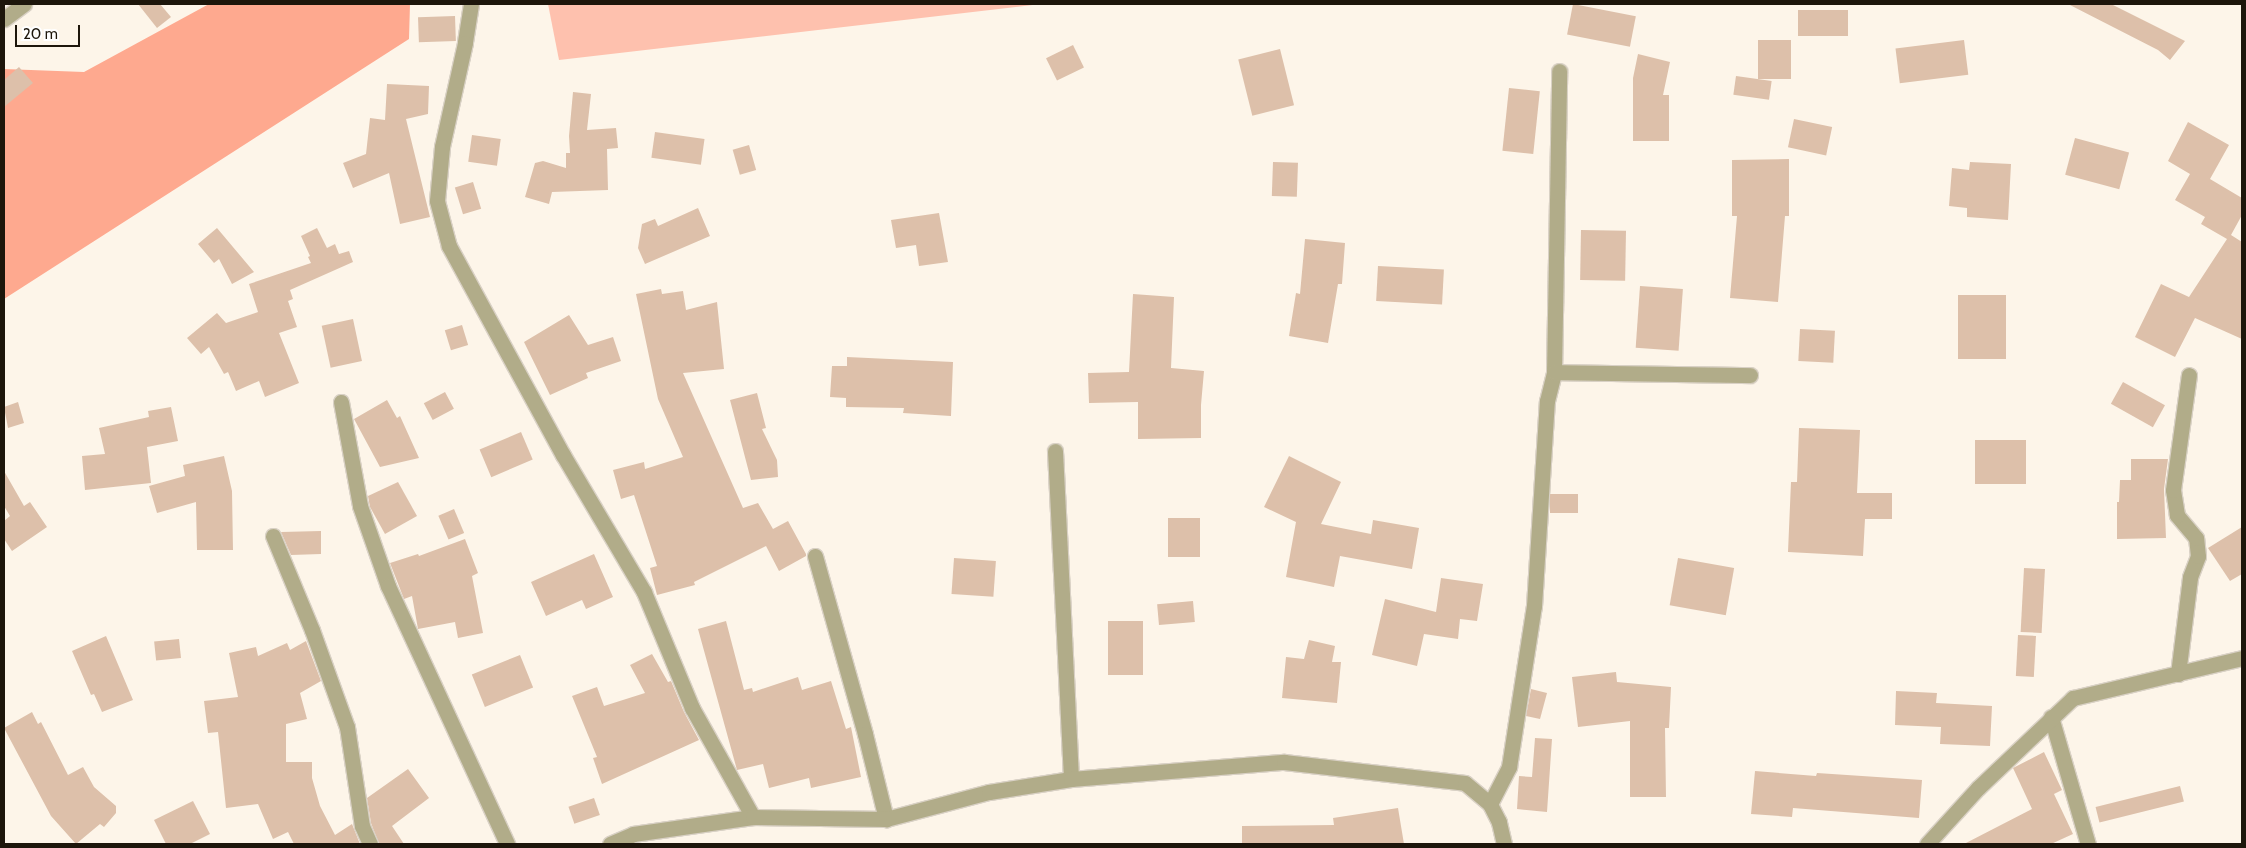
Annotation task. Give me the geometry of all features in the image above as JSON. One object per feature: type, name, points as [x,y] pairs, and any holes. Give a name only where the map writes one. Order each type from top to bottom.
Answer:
[{"type":"street","points":[[4,18],[24,4]]},
{"type":"street","points":[[471,4],[465,43],[442,147],[437,201],[449,246],[563,455],[644,592],[692,708],[753,817]]},
{"type":"street","points":[[1490,804],[1509,766],[1534,606],[1547,401],[1554,372],[1559,71]]},
{"type":"street","points":[[1554,372],[1750,375]]},
{"type":"street","points":[[2178,674],[2190,577],[2198,556],[2196,538],[2176,515],[2173,490],[2189,375]]},
{"type":"street","points":[[341,402],[360,506],[388,586],[508,844]]},
{"type":"street","points":[[1055,452],[1071,779]]},
{"type":"street","points":[[272,536],[312,630],[347,727],[362,826],[370,844]]},
{"type":"street","points":[[815,556],[865,734],[886,820]]},
{"type":"street","points":[[1927,844],[1978,788],[2073,698],[2242,658]]},
{"type":"street","points":[[2051,717],[2088,844]]},
{"type":"street","points":[[610,844],[634,834],[753,817],[886,820],[989,792],[1071,779],[1284,762],[1465,783],[1490,804],[1499,822],[1504,844]]},
{"type":"shaded area","points":[[209,4],[410,4],[409,39],[4,299],[4,69],[84,72]]},
{"type":"shaded area","points":[[548,4],[1041,4],[559,60]]},
{"type":"building","points":[[138,4],[160,4],[171,17],[157,28]]},
{"type":"building","points":[[1573,4],[1636,16],[1630,47],[1567,34]]},
{"type":"building","points":[[2068,4],[2111,4],[2185,41],[2170,60],[2158,50]]},
{"type":"building","points":[[1798,10],[1848,10],[1848,36],[1798,36]]},
{"type":"building","points":[[455,16],[456,41],[419,42],[418,17]]},
{"type":"building","points":[[1758,40],[1791,40],[1791,79],[1758,79]]},
{"type":"building","points":[[1964,40],[1968,75],[1900,83],[1896,48]]},
{"type":"building","points":[[1073,45],[1084,67],[1057,81],[1046,58]]},
{"type":"building","points":[[1280,49],[1294,105],[1252,116],[1238,59]]},
{"type":"building","points":[[1638,54],[1670,62],[1663,95],[1669,95],[1669,141],[1633,141],[1633,78]]},
{"type":"building","points":[[19,67],[33,83],[4,107],[4,80]]},
{"type":"building","points":[[1736,76],[1772,81],[1769,100],[1733,95]]},
{"type":"building","points":[[387,84],[429,86],[428,114],[406,119],[430,217],[400,224],[389,173],[353,188],[343,163],[366,154],[370,118],[385,120]]},
{"type":"building","points":[[1509,88],[1540,91],[1533,154],[1502,151]]},
{"type":"building","points":[[573,92],[591,94],[587,130],[616,128],[618,148],[607,149],[608,190],[552,192],[549,204],[525,197],[535,163],[543,161],[566,168],[566,153],[570,153],[569,136]]},
{"type":"building","points":[[1794,119],[1832,127],[1826,155],[1788,147]]},
{"type":"building","points":[[2188,122],[2229,145],[2210,179],[2242,198],[2242,215],[2231,235],[2242,242],[2242,339],[2195,318],[2175,357],[2135,337],[2161,284],[2189,297],[2227,239],[2201,224],[2205,217],[2175,200],[2190,174],[2168,161]]},
{"type":"building","points":[[655,132],[705,139],[701,165],[651,158]]},
{"type":"building","points":[[472,135],[501,139],[497,166],[468,162]]},
{"type":"building","points":[[2075,138],[2129,152],[2119,189],[2065,175]]},
{"type":"building","points":[[749,145],[756,170],[740,175],[733,150]]},
{"type":"building","points":[[1789,159],[1789,216],[1785,216],[1778,302],[1730,298],[1737,216],[1732,216],[1732,160]]},
{"type":"building","points":[[1273,162],[1298,163],[1297,197],[1272,196]]},
{"type":"building","points":[[1970,162],[2011,164],[2008,220],[1967,217],[1967,208],[1949,206],[1952,168],[1969,170]]},
{"type":"building","points":[[473,182],[481,209],[463,214],[455,188]]},
{"type":"building","points":[[698,208],[710,236],[645,264],[638,248],[642,224],[655,219],[658,226]]},
{"type":"building","points":[[939,213],[948,262],[919,266],[916,245],[896,248],[891,220]]},
{"type":"building","points":[[217,228],[254,272],[232,284],[219,259],[214,263],[198,244]]},
{"type":"building","points":[[317,228],[327,248],[335,244],[339,254],[349,251],[353,262],[290,290],[293,299],[288,301],[297,327],[279,333],[299,383],[265,397],[259,381],[236,391],[228,372],[224,374],[209,347],[201,354],[187,338],[217,313],[226,323],[258,312],[249,284],[311,263],[301,236]]},
{"type":"building","points":[[1581,230],[1626,231],[1625,281],[1580,280]]},
{"type":"building","points":[[1305,239],[1345,243],[1342,284],[1338,284],[1328,343],[1289,336],[1296,293],[1300,294]]},
{"type":"building","points":[[1378,266],[1444,269],[1442,304],[1376,301]]},
{"type":"building","points":[[1640,286],[1683,289],[1679,351],[1636,348]]},
{"type":"building","points":[[661,289],[662,294],[683,291],[686,310],[717,302],[724,369],[683,373],[743,508],[758,503],[773,529],[788,521],[806,556],[779,571],[766,546],[694,582],[695,585],[657,595],[650,568],[657,566],[634,495],[621,499],[613,470],[644,462],[645,469],[683,457],[658,399],[636,294]]},
{"type":"building","points":[[1133,294],[1174,297],[1171,368],[1204,371],[1201,438],[1138,439],[1138,402],[1089,403],[1088,373],[1129,372]]},
{"type":"building","points":[[1958,295],[2006,295],[2006,359],[1958,359]]},
{"type":"building","points":[[569,315],[588,345],[613,337],[621,361],[586,373],[588,378],[550,395],[524,342]]},
{"type":"building","points":[[353,319],[362,361],[331,368],[322,326]]},
{"type":"building","points":[[462,325],[468,345],[451,350],[445,330]]},
{"type":"building","points":[[1800,329],[1835,331],[1833,363],[1798,361]]},
{"type":"building","points":[[847,357],[953,362],[951,416],[903,413],[904,408],[846,407],[846,398],[830,397],[832,366],[847,366]]},
{"type":"building","points":[[2123,382],[2165,405],[2153,427],[2111,404]]},
{"type":"building","points":[[445,392],[454,409],[433,420],[424,403]]},
{"type":"building","points":[[757,393],[766,428],[762,429],[777,460],[778,477],[751,480],[730,400]]},
{"type":"building","points":[[387,400],[397,418],[400,416],[419,458],[380,467],[354,419]]},
{"type":"building","points":[[18,402],[24,423],[8,428],[4,407]]},
{"type":"building","points":[[171,407],[178,441],[147,447],[151,483],[85,490],[82,456],[105,454],[99,428],[149,417],[148,411]]},
{"type":"building","points":[[1799,428],[1860,430],[1857,493],[1892,493],[1892,519],[1865,519],[1863,556],[1788,552],[1791,482],[1797,482]]},
{"type":"building","points":[[521,432],[533,460],[491,477],[480,450]]},
{"type":"building","points":[[1975,440],[2026,440],[2026,484],[1975,484]]},
{"type":"building","points":[[224,456],[232,491],[233,550],[197,550],[196,502],[157,513],[149,486],[185,476],[183,465]]},
{"type":"building","points":[[1289,456],[1341,482],[1321,524],[1371,534],[1373,520],[1419,528],[1412,569],[1340,556],[1334,587],[1286,577],[1296,522],[1264,507]]},
{"type":"building","points":[[2131,459],[2168,459],[2164,489],[2166,538],[2117,539],[2117,502],[2119,502],[2120,480],[2131,480]]},
{"type":"building","points":[[4,471],[24,506],[30,502],[47,527],[12,551],[4,539],[4,521],[10,516],[4,506]]},
{"type":"building","points":[[398,482],[417,516],[385,534],[370,507],[368,496]]},
{"type":"building","points":[[1550,494],[1578,494],[1578,513],[1550,513]]},
{"type":"building","points":[[454,509],[464,533],[449,540],[438,516]]},
{"type":"building","points":[[1168,518],[1200,518],[1200,557],[1168,557]]},
{"type":"building","points":[[2242,527],[2242,574],[2230,581],[2208,548]]},
{"type":"building","points":[[321,531],[321,554],[291,555],[281,532]]},
{"type":"building","points":[[465,539],[478,573],[472,576],[483,633],[458,638],[455,622],[418,629],[412,596],[404,599],[390,563],[418,554],[419,556]]},
{"type":"building","points":[[594,554],[613,597],[586,609],[582,600],[546,616],[531,582]]},
{"type":"building","points":[[954,558],[996,561],[993,597],[951,594]]},
{"type":"building","points":[[1678,558],[1734,568],[1726,615],[1670,605]]},
{"type":"building","points":[[2024,568],[2045,569],[2042,633],[2021,632]]},
{"type":"building","points":[[1441,578],[1483,584],[1477,621],[1460,619],[1458,639],[1424,634],[1417,666],[1372,655],[1385,599],[1436,612]]},
{"type":"building","points":[[1193,601],[1195,622],[1159,625],[1157,604]]},
{"type":"building","points":[[726,621],[744,690],[752,688],[753,692],[798,677],[802,690],[831,681],[846,729],[851,727],[861,777],[811,788],[809,778],[769,788],[763,764],[737,770],[698,629]]},
{"type":"building","points":[[1108,621],[1143,621],[1143,675],[1108,675]]},
{"type":"building","points":[[2018,635],[2036,636],[2034,677],[2016,676]]},
{"type":"building","points":[[106,636],[133,700],[102,712],[94,694],[91,695],[72,651]]},
{"type":"building","points":[[179,639],[181,658],[156,661],[154,642]]},
{"type":"building","points":[[1309,640],[1335,646],[1332,662],[1341,662],[1337,703],[1282,698],[1286,657],[1304,659]]},
{"type":"building","points":[[306,641],[321,681],[300,693],[307,719],[286,724],[286,762],[312,762],[312,778],[320,806],[335,835],[352,824],[360,844],[294,844],[288,832],[273,839],[258,804],[226,808],[218,732],[208,733],[204,701],[238,697],[229,653],[256,647],[258,656],[287,643],[290,650]]},
{"type":"building","points":[[652,654],[668,682],[671,681],[684,712],[699,740],[602,784],[593,758],[597,757],[572,696],[597,687],[604,706],[645,693],[630,665]]},
{"type":"building","points":[[520,655],[533,687],[485,707],[472,674]]},
{"type":"building","points":[[1616,672],[1617,682],[1671,687],[1669,728],[1665,728],[1666,797],[1630,797],[1630,721],[1578,727],[1572,677]]},
{"type":"building","points":[[1531,689],[1547,693],[1540,719],[1526,716]]},
{"type":"building","points":[[1896,691],[1937,693],[1936,703],[1992,706],[1990,746],[1940,744],[1941,727],[1895,725]]},
{"type":"building","points":[[32,712],[38,724],[41,722],[68,775],[83,767],[94,787],[116,806],[116,813],[104,827],[100,824],[76,844],[51,816],[4,728]]},
{"type":"building","points":[[1535,738],[1552,739],[1547,812],[1517,809],[1519,776],[1532,777]]},
{"type":"building","points":[[2044,752],[2062,790],[2054,794],[2073,834],[2051,844],[1964,844],[2032,809],[2013,768]]},
{"type":"building","points":[[408,769],[429,798],[392,826],[404,844],[379,844],[371,823],[367,798]]},
{"type":"building","points":[[1755,771],[1816,776],[1817,773],[1922,780],[1919,818],[1793,808],[1792,817],[1751,814]]},
{"type":"building","points":[[2180,786],[2184,802],[2099,823],[2096,807]]},
{"type":"building","points":[[594,798],[600,815],[574,824],[568,807]]},
{"type":"building","points":[[193,801],[210,834],[190,844],[166,844],[154,820]]},
{"type":"building","points":[[1398,808],[1404,844],[1242,844],[1242,826],[1334,825],[1333,818]]}]
